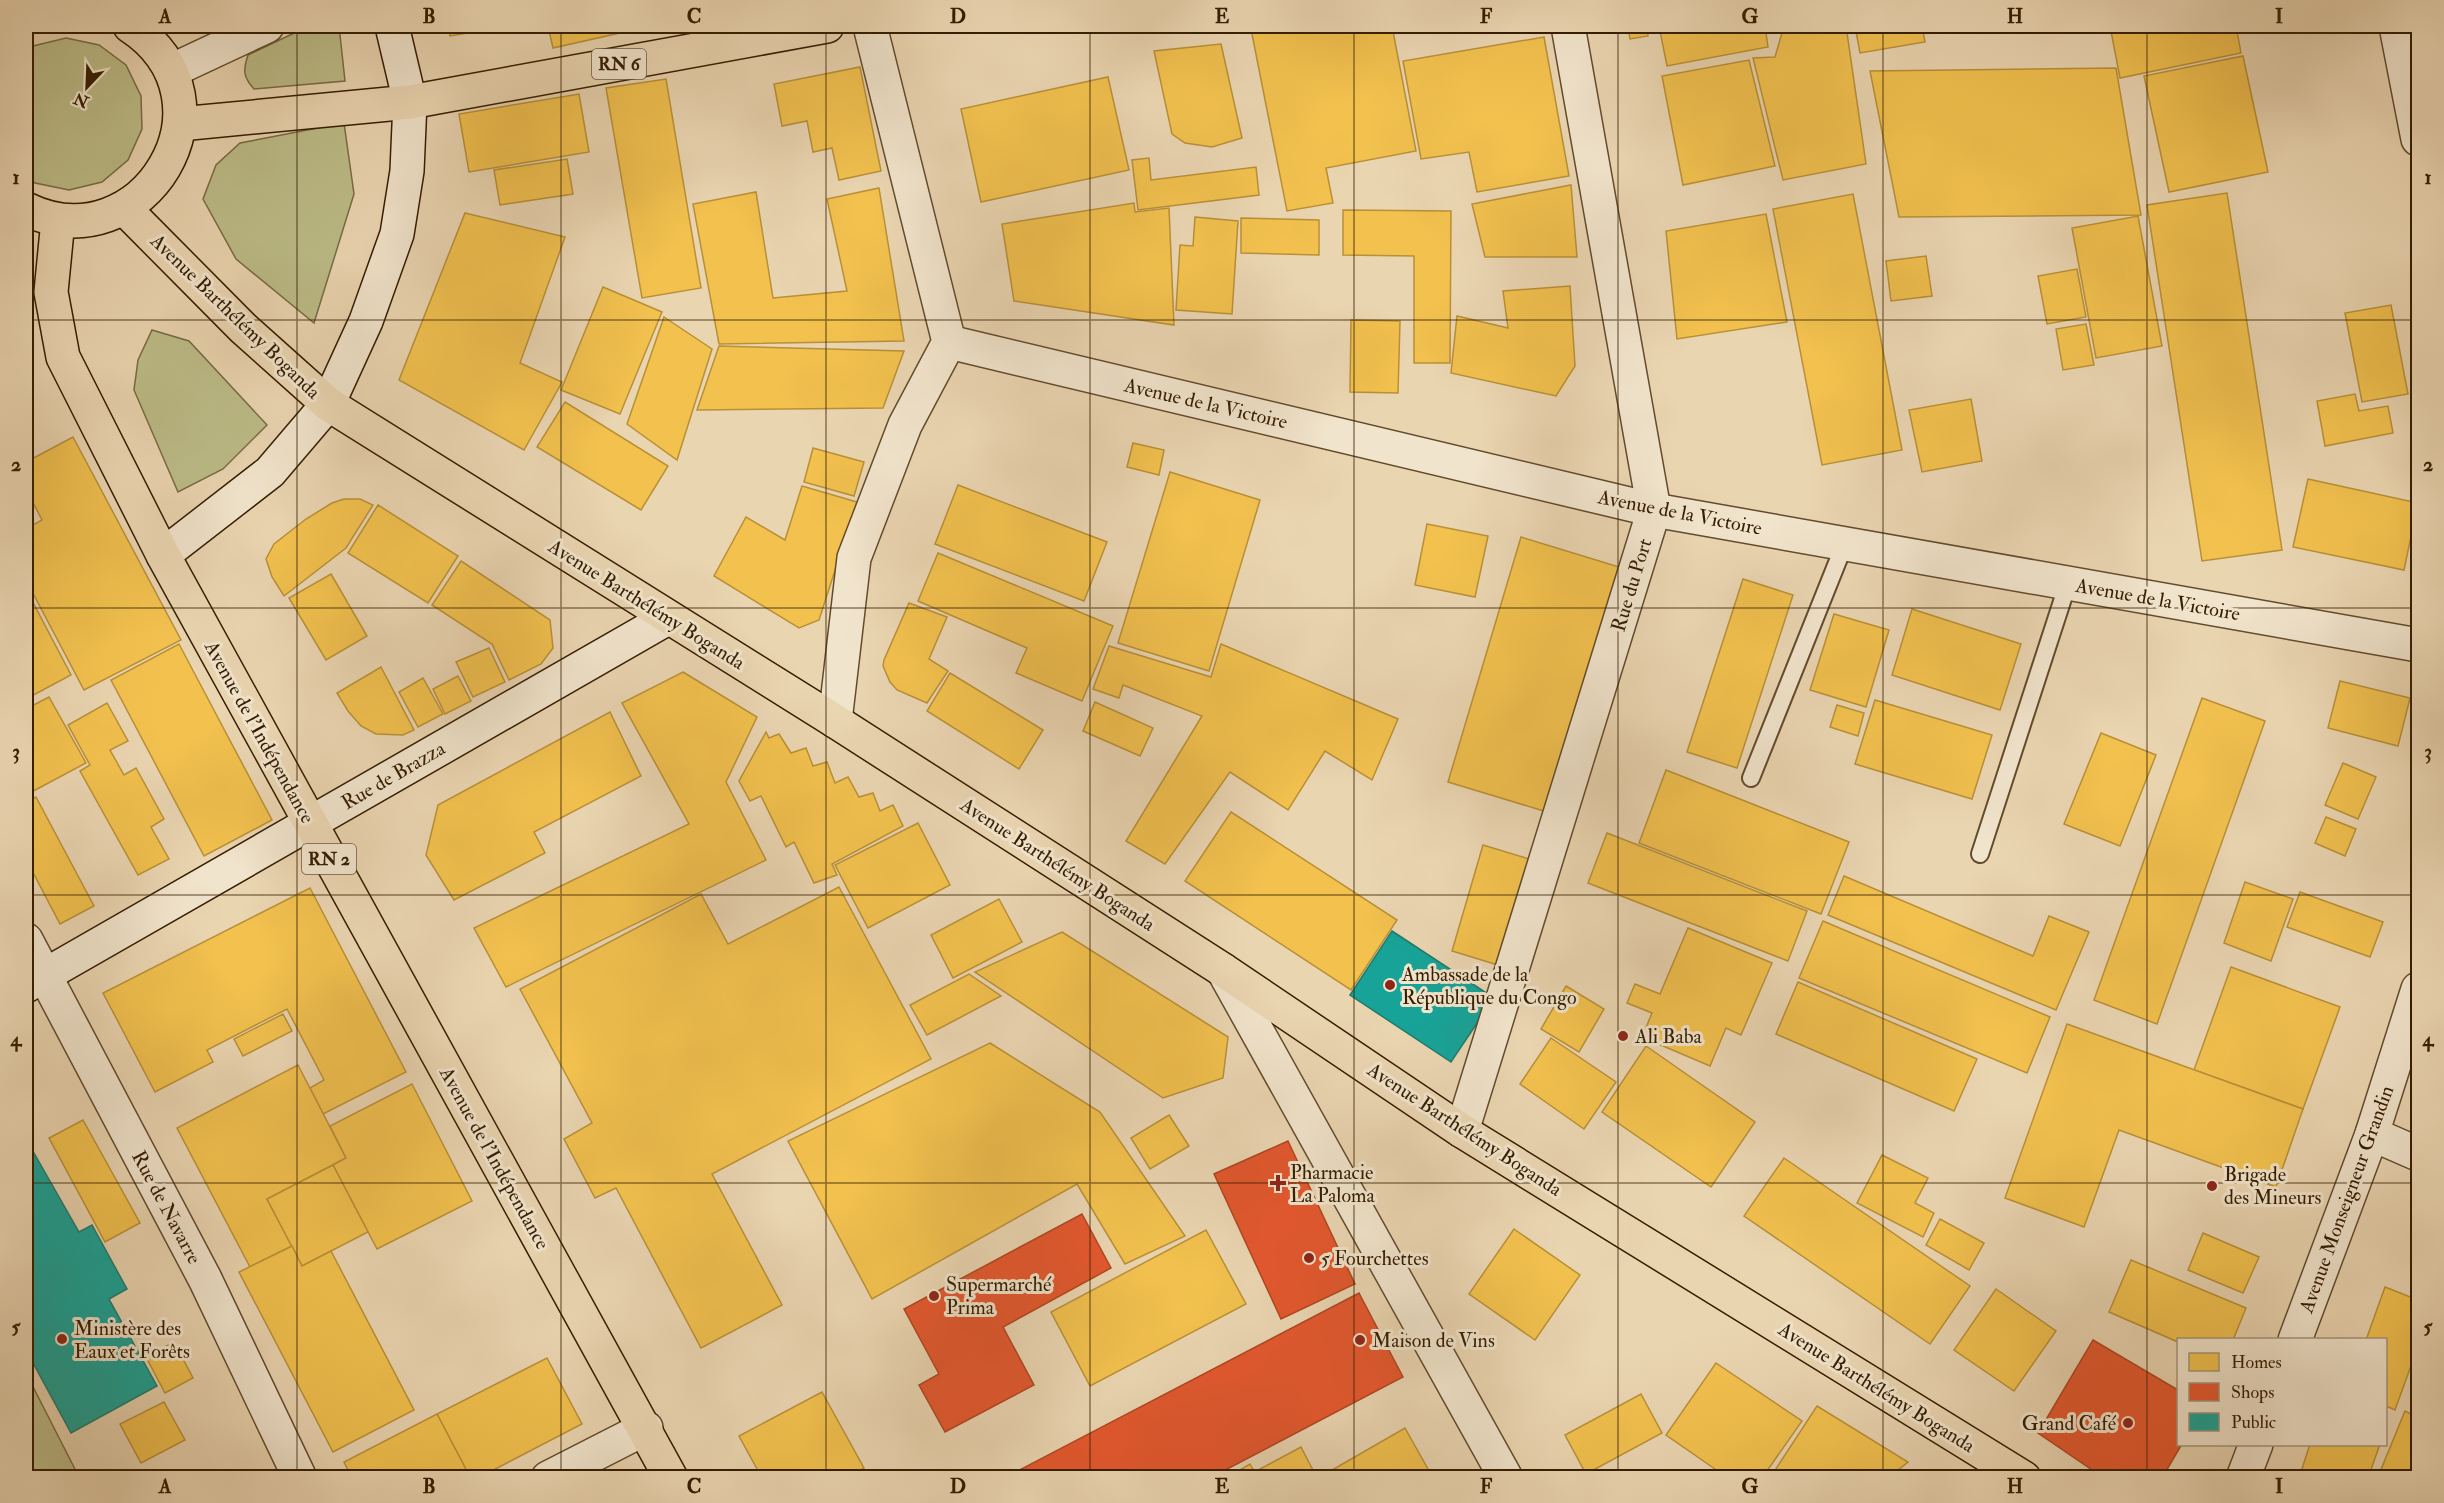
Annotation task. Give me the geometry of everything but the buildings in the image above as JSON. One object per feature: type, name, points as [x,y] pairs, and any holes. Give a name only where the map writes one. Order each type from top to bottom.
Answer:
[{"type":"main road","points":[[26,209],[58,220],[92,219],[124,208],[152,186],[171,158],[180,124],[179,97],[171,71],[148,38],[130,26]]},
{"type":"main road","name":"RN 6","points":[[180,124],[410,102],[827,26]]},
{"type":"main road","name":"Avenue Barthélémy Boganda","points":[[124,208],[243,328],[328,404],[835,721],[1223,970],[1462,1131],[2024,1478]]},
{"type":"main road","name":"Avenue de l'Indépendance","points":[[58,220],[51,292],[63,357],[163,555],[646,1428],[671,1478]]},
{"type":"street","points":[[171,71],[267,26]]},
{"type":"street","points":[[163,555],[270,472],[328,404],[366,321],[397,234],[407,171],[410,102],[392,26]]},
{"type":"street","points":[[835,721],[854,558],[905,425],[949,342],[870,26]]},
{"type":"street","name":"Rue du Port","points":[[1462,1131],[1654,510],[1568,26]]},
{"type":"street","points":[[2396,26],[2418,138]]},
{"type":"street","name":"Avenue de la Victoire","points":[[949,342],[1654,510],[2418,645]]},
{"type":"street","name":"Rue de Brazza","points":[[35,981],[668,618]]},
{"type":"street","name":"Rue de Navarre","points":[[26,940],[35,981],[205,1279],[300,1478]]},
{"type":"street","points":[[1223,970],[1506,1478]]},
{"type":"street","name":"Avenue Monseigneur Grandin","points":[[2296,1338],[2372,1134],[2418,989]]},
{"type":"street","points":[[2372,1134],[2418,1154]]},
{"type":"street","points":[[548,1478],[646,1428]]},
{"type":"street","points":[[2243,1478],[2255,1446]]},
{"type":"lane","points":[[1751,778],[1845,543]]},
{"type":"lane","points":[[1980,854],[2068,583]]},
{"type":"green space","points":[[309,26],[339,26],[345,81],[254,89],[245,73],[248,55]]},
{"type":"green space","points":[[66,38],[99,45],[126,65],[141,96],[142,129],[128,160],[102,182],[69,190],[35,183],[26,176],[26,52],[33,46]]},
{"type":"green space","points":[[344,123],[354,194],[314,323],[236,259],[203,199],[216,165],[240,143]]},
{"type":"green space","points":[[152,330],[189,341],[267,425],[223,469],[178,492],[134,390],[138,360]]},
{"type":"green space","points":[[27,1375],[79,1477],[26,1477]]},
{"type":"place","name":"Ambassade de la République du Congo","points":[[1390,985]]},
{"type":"place","name":"Ali Baba","points":[[1623,1036]]},
{"type":"place","name":"Pharmacie La Paloma","points":[[1278,1183]]},
{"type":"place","name":"Brigade des Mineurs","points":[[2212,1186]]},
{"type":"place","name":"5 Fourchettes","points":[[1309,1258]]},
{"type":"place","name":"Supermarché Prima","points":[[934,1296]]},
{"type":"place","name":"Ministère des Eaux et Forêts","points":[[62,1339]]},
{"type":"place","name":"Maison de Vins","points":[[1360,1340]]},
{"type":"place","name":"Grand Café","points":[[2128,1423]]}]
